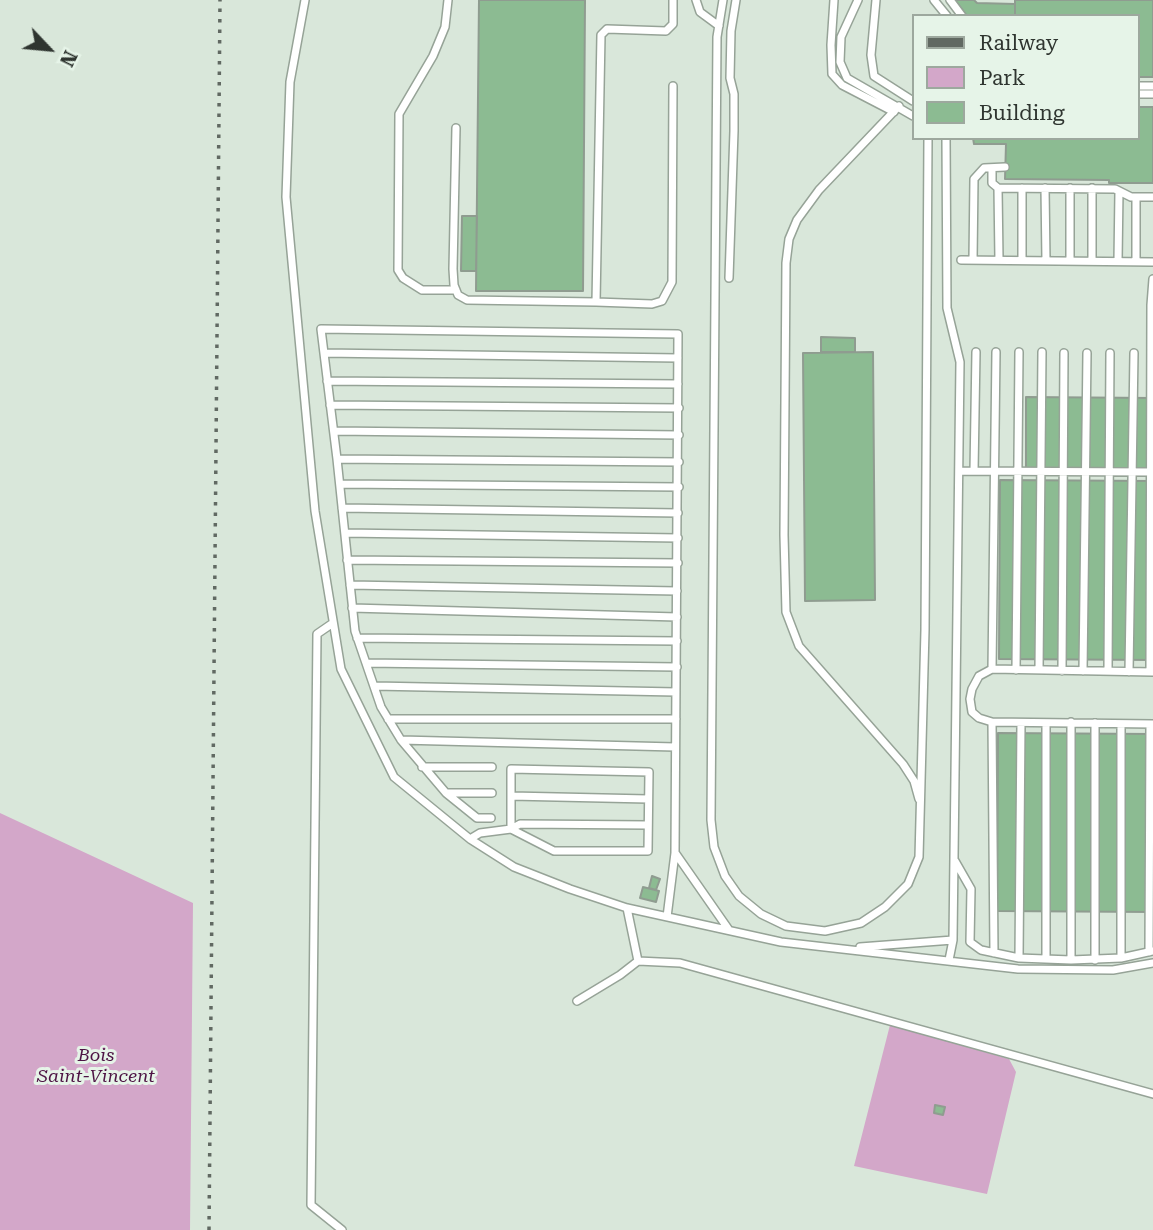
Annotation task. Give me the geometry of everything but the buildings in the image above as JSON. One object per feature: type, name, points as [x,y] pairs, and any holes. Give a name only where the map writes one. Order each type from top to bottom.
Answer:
[{"type":"lane","points":[[305,0],[290,82],[286,197],[315,511],[341,669],[394,776],[470,839],[514,867],[627,908],[781,942],[1018,969],[1113,970],[1153,963]]},
{"type":"lane","points":[[447,0],[445,27],[433,55],[400,114],[398,270],[403,278],[422,289],[456,290]]},
{"type":"lane","points":[[596,302],[601,35],[607,29],[666,31],[673,24],[673,0]]},
{"type":"lane","points":[[696,0],[700,12],[719,26]]},
{"type":"lane","points":[[723,0],[717,37],[711,820],[714,847],[725,876],[739,896],[761,914],[786,926],[825,930],[861,923],[885,907],[908,884],[919,857],[928,371],[928,140]]},
{"type":"lane","points":[[729,278],[734,131],[734,94],[730,78],[731,32],[736,0]]},
{"type":"lane","points":[[834,0],[832,74],[842,85],[912,116]]},
{"type":"lane","points":[[858,0],[841,37],[839,62],[847,78],[896,109]]},
{"type":"lane","points":[[876,0],[871,55],[874,76],[912,100]]},
{"type":"lane","points":[[934,0],[945,14]]},
{"type":"lane","points":[[456,128],[453,269],[458,295],[467,300],[652,304],[662,301],[672,282],[673,86]]},
{"type":"lane","points":[[896,109],[819,190],[796,220],[789,239],[786,276],[784,522],[786,612],[799,646],[903,764],[914,781],[921,806]]},
{"type":"lane","points":[[946,140],[947,309],[960,362],[955,861],[953,940],[949,960]]},
{"type":"lane","points":[[992,167],[992,183],[998,188],[1115,188],[1136,197],[1153,197]]},
{"type":"lane","points":[[973,260],[974,178],[984,168],[1005,167]]},
{"type":"lane","points":[[998,188],[999,260]]},
{"type":"lane","points":[[1021,260],[1022,188]]},
{"type":"lane","points":[[1045,188],[1046,261]]},
{"type":"lane","points":[[1070,188],[1070,261]]},
{"type":"lane","points":[[1092,188],[1093,261]]},
{"type":"lane","points":[[1118,261],[1119,191]]},
{"type":"lane","points":[[1136,197],[1136,262]]},
{"type":"lane","points":[[961,260],[1153,262]]},
{"type":"lane","points":[[955,861],[971,889],[970,942],[981,950],[1019,958],[1071,960],[1121,958],[1151,951],[1151,724],[992,722],[979,718],[972,712],[970,699],[979,676],[992,669],[1152,672],[1153,279]]},
{"type":"lane","points":[[491,818],[477,818],[446,793],[401,740],[381,706],[357,638],[321,329],[678,334],[675,853],[667,917]]},
{"type":"lane","points":[[974,471],[976,352]]},
{"type":"lane","points":[[992,669],[996,352]]},
{"type":"lane","points":[[1016,670],[1019,352]]},
{"type":"lane","points":[[1039,670],[1041,352]]},
{"type":"lane","points":[[1062,671],[1064,352]]},
{"type":"lane","points":[[324,353],[678,358]]},
{"type":"lane","points":[[1083,671],[1087,353]]},
{"type":"lane","points":[[1108,671],[1110,353]]},
{"type":"lane","points":[[1129,672],[1134,353]]},
{"type":"lane","points":[[327,381],[678,384]]},
{"type":"lane","points":[[330,405],[679,408]]},
{"type":"lane","points":[[334,430],[679,435]]},
{"type":"lane","points":[[337,459],[679,463]]},
{"type":"lane","points":[[959,471],[1152,472]]},
{"type":"lane","points":[[340,484],[679,486]]},
{"type":"lane","points":[[342,508],[678,513]]},
{"type":"lane","points":[[345,533],[678,538]]},
{"type":"lane","points":[[347,560],[678,564]]},
{"type":"lane","points":[[350,585],[677,591]]},
{"type":"lane","points":[[352,608],[677,617]]},
{"type":"lane","points":[[334,622],[317,634],[311,1205],[342,1230]]},
{"type":"lane","points":[[357,638],[677,641]]},
{"type":"lane","points":[[366,663],[677,667]]},
{"type":"lane","points":[[374,686],[676,692]]},
{"type":"lane","points":[[388,719],[676,719]]},
{"type":"lane","points":[[992,722],[994,953]]},
{"type":"lane","points":[[1019,958],[1021,723]]},
{"type":"lane","points":[[1045,959],[1046,723]]},
{"type":"lane","points":[[1071,723],[1071,960]]},
{"type":"lane","points":[[1094,960],[1096,723]]},
{"type":"lane","points":[[1121,724],[1121,958]]},
{"type":"lane","points":[[401,740],[675,747]]},
{"type":"lane","points":[[422,767],[492,767]]},
{"type":"lane","points":[[511,769],[649,772],[648,851],[554,851],[511,829],[511,769]]},
{"type":"lane","points":[[446,793],[492,793]]},
{"type":"lane","points":[[511,796],[648,799]]},
{"type":"lane","points":[[470,839],[480,833],[511,829],[520,824],[648,825]]},
{"type":"lane","points":[[675,853],[730,930]]},
{"type":"lane","points":[[627,908],[638,961]]},
{"type":"lane","points":[[839,948],[953,940]]},
{"type":"lane","points":[[577,1001],[638,961],[680,963],[1153,1094]]},
{"type":"green space","name":"Bois Saint-Vincent","points":[[0,813],[193,903],[190,1230],[0,1230]]},
{"type":"green space","points":[[890,1025],[1009,1059],[1016,1072],[987,1194],[854,1166]]},
{"type":"railway","points":[[209,1230],[220,0]]}]
